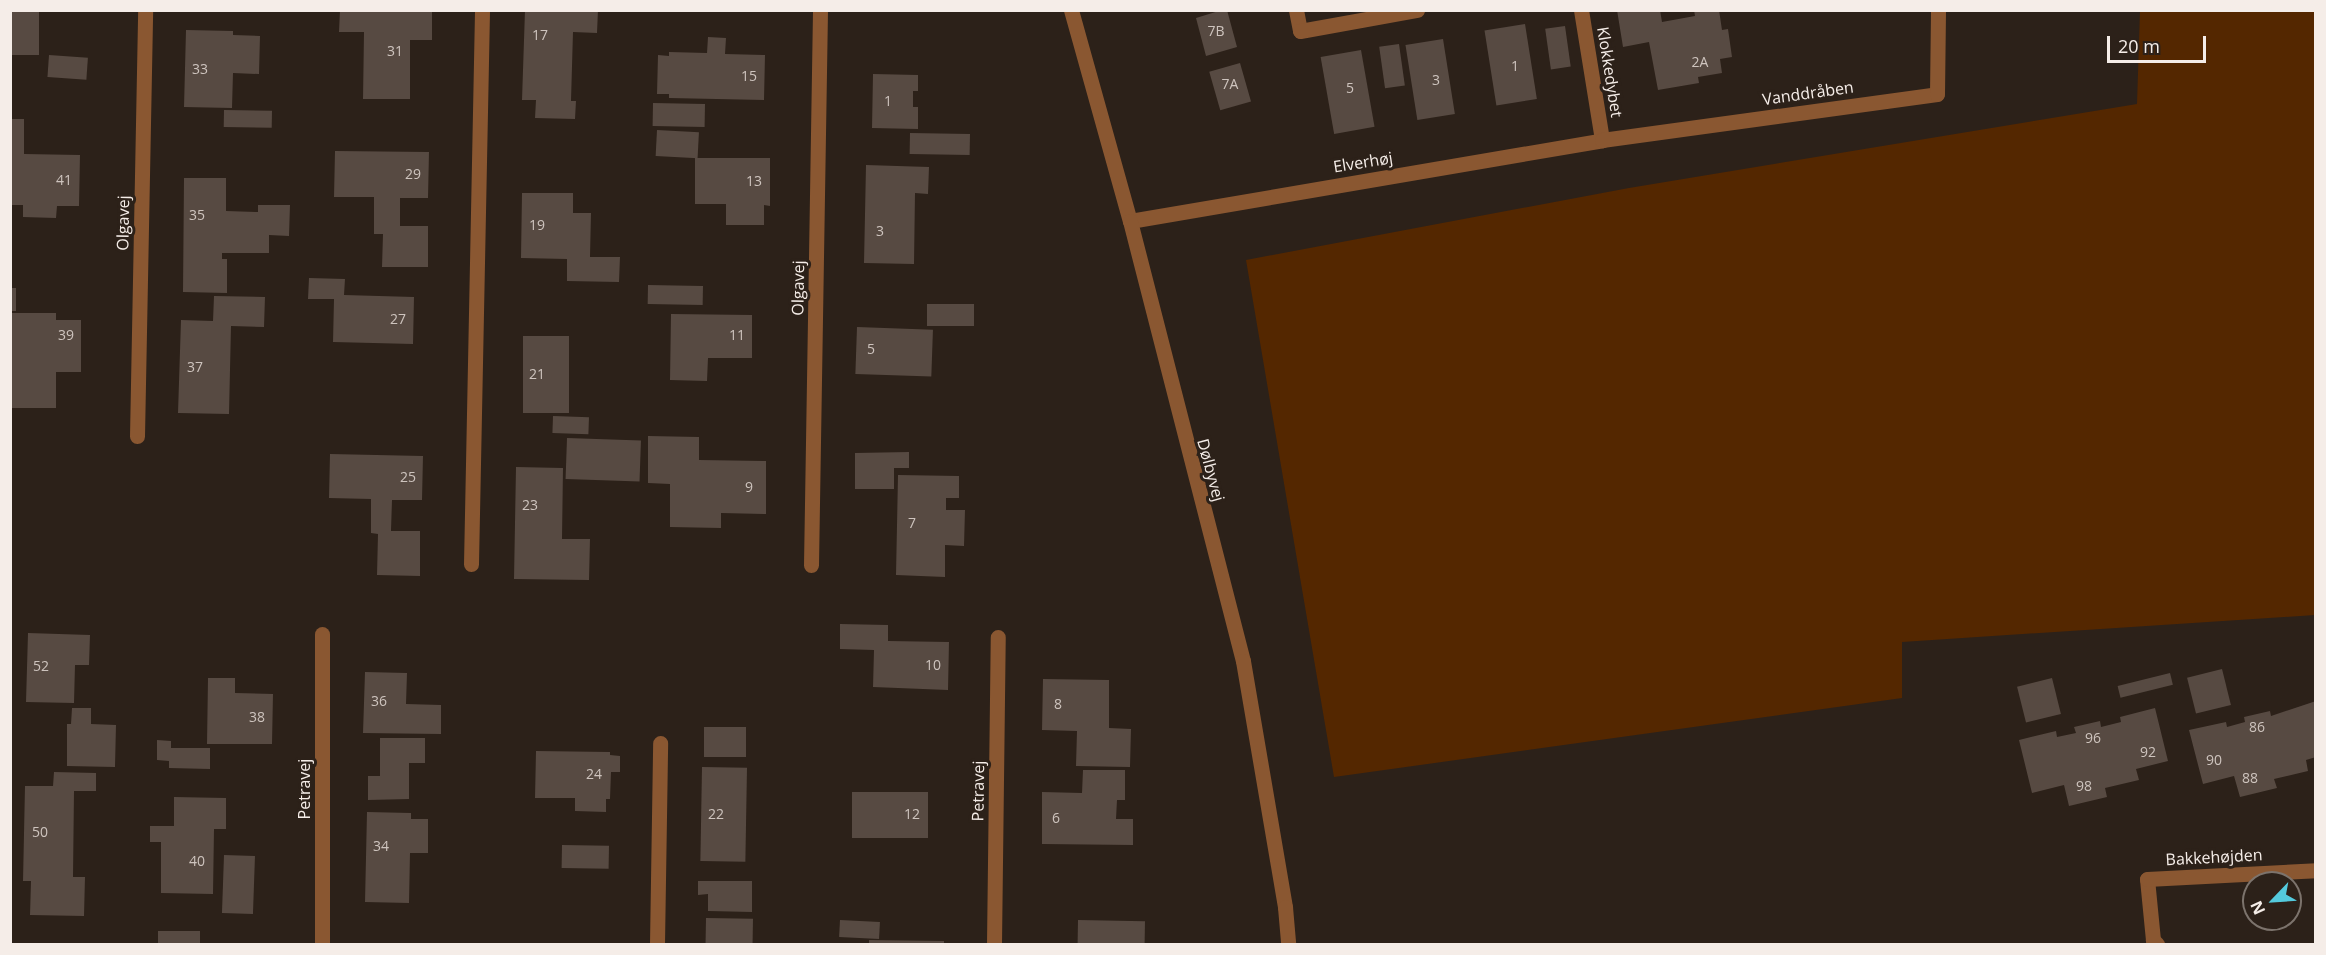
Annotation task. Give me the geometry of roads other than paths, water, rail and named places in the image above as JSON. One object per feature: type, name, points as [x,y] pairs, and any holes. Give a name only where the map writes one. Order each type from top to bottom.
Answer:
[{"type":"street","name":"Olgavej","points":[[137,436],[145,10]]},
{"type":"street","points":[[471,564],[482,10]]},
{"type":"street","name":"Olgavej","points":[[811,565],[820,10]]},
{"type":"street","name":"Dølbyvej","points":[[1071,10],[1130,221],[1243,661],[1285,907],[1288,945]]},
{"type":"street","points":[[1296,10],[1300,31],[1417,10]]},
{"type":"street","name":"Klokkedybet","points":[[1581,10],[1602,140]]},
{"type":"street","name":"Vanddråben","points":[[1602,140],[1937,94],[1938,10]]},
{"type":"street","name":"Elverhøj","points":[[1130,221],[1211,205],[1602,140]]},
{"type":"street","name":"Petravej","points":[[322,634],[322,945]]},
{"type":"street","name":"Petravej","points":[[994,945],[999,638]]},
{"type":"street","points":[[657,945],[660,743]]},
{"type":"street","name":"Bakkehøjden","points":[[2157,945],[2153,940],[2147,879],[2316,870]]}]
